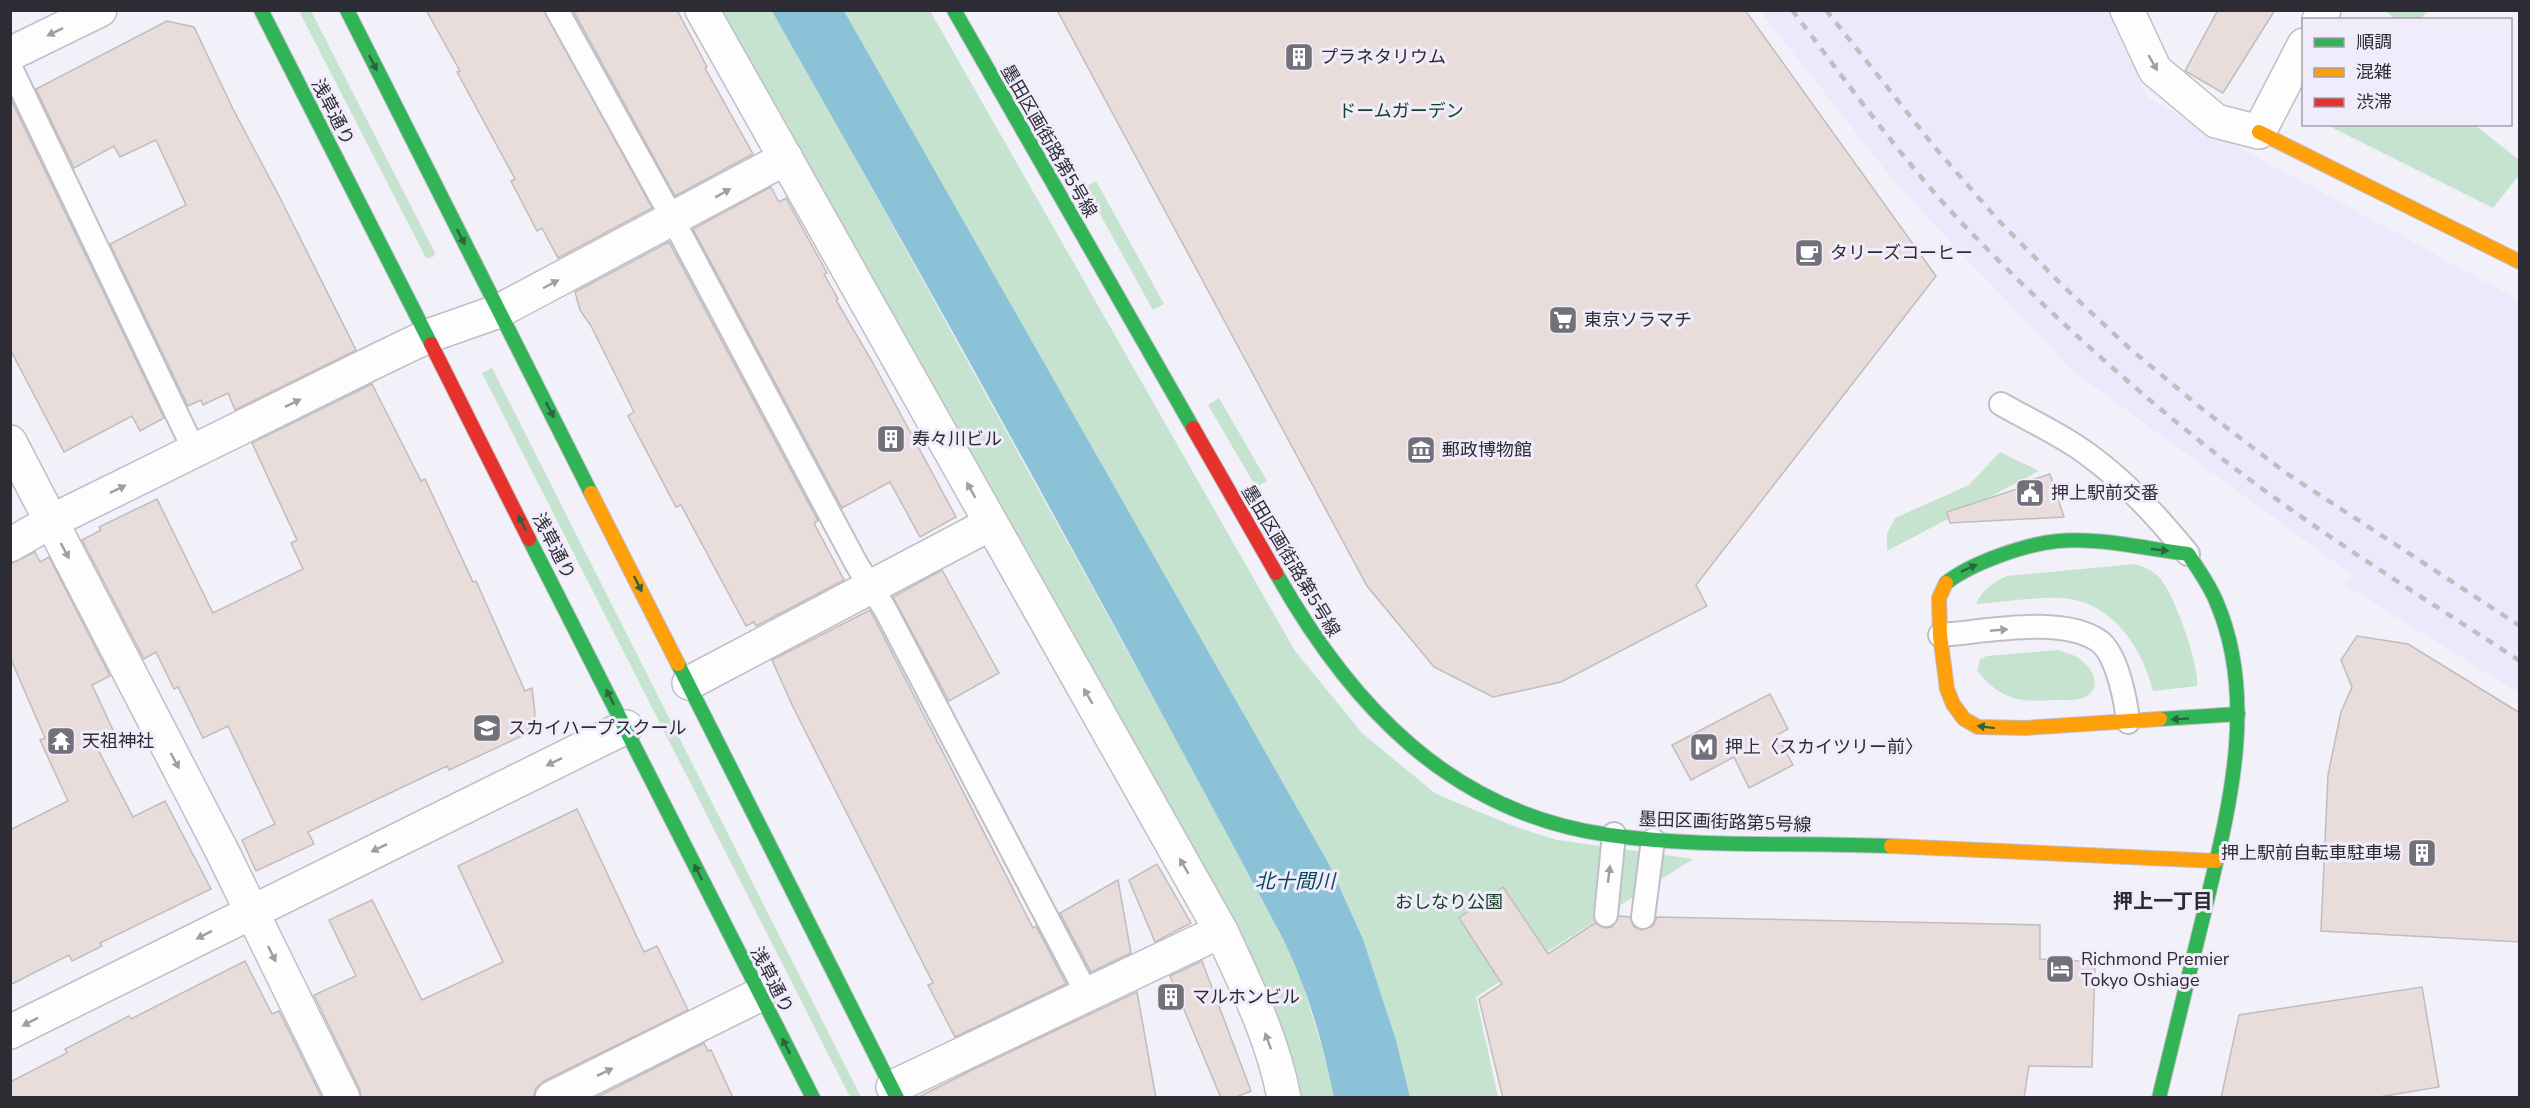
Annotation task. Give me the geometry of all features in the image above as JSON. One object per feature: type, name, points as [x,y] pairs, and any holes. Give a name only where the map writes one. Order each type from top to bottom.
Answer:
[{"type":"street","points":[[10,54],[100,10]]},
{"type":"street","name":"浅草通り","points":[[261,10],[813,1098]]},
{"type":"street","points":[[347,10],[895,1092],[1221,931]]},
{"type":"street","points":[[702,10],[1221,931],[1253,999],[1280,1074],[1284,1098]]},
{"type":"street","name":"墨田区画街路第5号線","points":[[954,10],[1301,618],[1372,711],[1415,748],[1459,780],[1499,802],[1538,818],[1653,840],[1833,844],[2216,861]]},
{"type":"street","points":[[2127,10],[2155,69],[2216,121],[2259,132],[2520,262]]},
{"type":"street","points":[[2259,132],[2302,49]]},
{"type":"street","points":[[10,545],[51,522],[428,336],[499,311],[673,221],[786,158]]},
{"type":"street","points":[[10,442],[222,851],[343,1098]]},
{"type":"street","points":[[689,683],[990,524]]},
{"type":"street","points":[[2159,1098],[2216,861],[2235,768],[2238,714],[2233,661],[2224,622],[2211,588],[2188,554],[2083,541],[2057,542],[1997,556],[1970,567],[1945,583],[1939,598],[1940,635],[1947,689],[1953,704],[1964,719],[1978,727],[2026,728],[2238,714]]},
{"type":"street","points":[[10,1032],[626,727]]},
{"type":"street","points":[[552,1098],[759,995]]},
{"type":"lane","points":[[557,10],[869,586],[891,620],[1088,996]]},
{"type":"lane","points":[[10,66],[195,452]]},
{"type":"lane","points":[[2001,404],[2084,452],[2126,485],[2161,521],[2188,554]]},
{"type":"lane","points":[[1940,635],[2040,627],[2072,630],[2100,642],[2116,668],[2126,703],[2128,722]]},
{"type":"lane","points":[[1606,915],[1614,834]]},
{"type":"lane","points":[[1643,917],[1653,840]]},
{"type":"shaded area","points":[[1760,11],[2107,11],[2147,97],[2519,300],[2519,693],[2345,585],[2351,574],[2073,371],[1898,186]]},
{"type":"green space","points":[[299,11],[311,11],[435,253],[433,257],[426,258]]},
{"type":"green space","name":"おしなり公園","points":[[719,11],[772,11],[818,89],[843,11],[930,11],[1295,651],[1362,733],[1436,794],[1516,827],[1557,840],[1693,859],[1476,997],[1498,1097],[1410,1097],[1396,1040],[1363,939],[1329,864],[912,132],[858,163],[1186,757],[1297,966],[1328,1067],[1334,1097],[1296,1097]]},
{"type":"green space","points":[[2385,11],[2427,11],[2422,18],[2395,18]]},
{"type":"green space","points":[[2332,126],[2476,126],[2519,160],[2519,175],[2493,208]]},
{"type":"green space","points":[[1096,181],[1164,304],[1153,310],[1085,187]]},
{"type":"green space","points":[[492,368],[861,1097],[850,1097],[482,373]]},
{"type":"green space","points":[[1219,398],[1267,481],[1256,487],[1208,405]]},
{"type":"green space","points":[[2000,452],[2039,471],[1887,551],[1887,534],[1895,518],[1969,485]]},
{"type":"green space","points":[[2135,564],[2154,572],[2172,598],[2190,647],[2197,686],[2153,691],[2141,658],[2121,628],[2094,607],[2077,600],[2038,598],[1976,604],[1989,587],[2007,576]]},
{"type":"green space","points":[[2057,650],[2075,656],[2091,670],[2095,682],[2090,694],[2073,700],[2020,700],[2003,694],[1977,671],[1980,659],[1987,656]]},
{"type":"water","name":"北十間川","points":[[772,11],[844,11],[1329,864],[1363,939],[1396,1040],[1410,1097],[1334,1097],[1313,1016],[1299,975],[1282,937],[1030,472]]},
{"type":"building","points":[[426,10],[544,10],[652,208],[558,258],[542,228],[537,231],[511,181],[515,179]]},
{"type":"building","points":[[573,10],[677,10],[707,67],[705,68],[753,154],[675,196]]},
{"type":"building","name":"東京ソラマチ","points":[[1057,10],[1745,10],[1936,276],[1696,585],[1707,606],[1561,682],[1493,697],[1434,667],[1367,586]]},
{"type":"building","points":[[2218,10],[2275,10],[2223,93],[2185,71]]},
{"type":"building","points":[[167,21],[194,27],[233,109],[356,350],[235,410],[228,393],[203,405],[201,400],[188,406],[110,244],[186,205],[156,140],[120,157],[114,146],[74,168],[36,89]]},
{"type":"building","points":[[10,102],[164,418],[140,431],[132,416],[64,452],[10,349]]},
{"type":"building","points":[[771,187],[779,202],[786,198],[827,273],[824,274],[838,299],[836,300],[873,363],[956,517],[920,537],[890,482],[842,508],[693,229]]},
{"type":"building","points":[[669,242],[818,521],[814,523],[844,580],[756,626],[754,622],[746,626],[681,505],[676,507],[628,416],[634,412],[591,326],[580,310],[575,292]]},
{"type":"building","points":[[372,384],[421,481],[425,479],[473,582],[476,581],[525,691],[532,688],[534,722],[524,735],[449,770],[447,766],[308,832],[314,844],[256,871],[242,840],[275,824],[228,726],[203,738],[178,687],[174,689],[156,652],[144,659],[82,540],[101,530],[99,527],[157,499],[213,613],[303,569],[291,543],[297,540],[252,443]]},
{"type":"building","name":"押上駅前交番","points":[[2050,474],[2064,517],[1950,523],[1947,512],[2020,488],[2019,484]]},
{"type":"building","points":[[35,552],[40,562],[49,557],[110,676],[92,685],[113,730],[93,740],[133,817],[165,801],[211,889],[100,943],[102,946],[72,961],[69,955],[10,985],[10,830],[68,801],[40,740],[45,738],[10,657],[10,564]]},
{"type":"building","points":[[942,570],[999,673],[949,701],[893,597]]},
{"type":"building","points":[[870,610],[1033,928],[1036,926],[1066,984],[955,1037],[928,985],[933,983],[793,707],[772,660]]},
{"type":"building","name":"押上駅前自転車駐車場","points":[[2357,636],[2408,644],[2520,713],[2520,942],[2321,931],[2328,775],[2341,712],[2352,687],[2341,660]]},
{"type":"building","points":[[1770,694],[1788,729],[1777,735],[1793,765],[1749,788],[1734,757],[1691,780],[1672,745]]},
{"type":"building","points":[[577,809],[644,952],[657,946],[688,1010],[544,1081],[536,1088],[533,1098],[361,1098],[360,1090],[314,995],[356,976],[329,920],[372,900],[422,1000],[503,962],[458,866]]},
{"type":"building","points":[[1157,864],[1191,923],[1155,942],[1129,880]]},
{"type":"building","points":[[1118,880],[1131,953],[1091,972],[1060,913]]},
{"type":"building","points":[[1503,887],[1548,954],[1595,923],[1604,928],[1612,927],[1619,916],[1630,917],[1634,927],[1642,930],[1653,926],[1657,917],[2040,925],[2040,959],[2095,962],[2092,1067],[2029,1066],[2024,1098],[1503,1098],[1479,999],[1502,984],[1459,918]]},
{"type":"building","points":[[245,961],[272,1014],[279,1011],[322,1098],[10,1098],[10,1082],[67,1053],[65,1049],[129,1016],[131,1019]]},
{"type":"building","points":[[1202,961],[1251,1091],[1234,1098],[1221,1098],[1170,976]]},
{"type":"building","points":[[2422,987],[2439,1087],[2373,1098],[2221,1098],[2239,1015]]},
{"type":"building","points":[[1137,992],[1156,1098],[917,1098],[972,1070]]},
{"type":"building","points":[[704,1043],[708,1051],[711,1050],[733,1098],[595,1098]]},
{"type":"railway","points":[[1792,10],[1914,169],[1958,219],[2089,347],[2193,436],[2264,490],[2373,565],[2520,661]]},
{"type":"railway","points":[[1826,10],[1937,150],[1998,220],[2065,288],[2128,347],[2201,408],[2286,473],[2520,626]]},
{"type":"traffic: fast","points":[[261,10],[431,344]]},
{"type":"traffic: fast","points":[[347,10],[591,493]]},
{"type":"traffic: fast","points":[[954,10],[1193,428]]},
{"type":"traffic: fast","points":[[529,539],[813,1098]]},
{"type":"traffic: fast","points":[[1946,583],[1970,568],[2015,550],[2058,541],[2090,541],[2188,554],[2216,601],[2229,639],[2236,677],[2235,757],[2222,836],[2159,1098]]},
{"type":"traffic: fast","points":[[1276,573],[1305,622],[1337,667],[1373,709],[1411,746],[1454,778],[1501,803],[1552,823],[1609,835],[1644,839],[1715,843],[1891,846]]},
{"type":"traffic: fast","points":[[678,664],[897,1098]]},
{"type":"traffic: fast","points":[[2160,719],[2238,714]]},
{"type":"traffic: slow","points":[[2259,132],[2520,262]]},
{"type":"traffic: slow","points":[[591,493],[678,664]]},
{"type":"traffic: slow","points":[[1946,583],[1939,598],[1940,635],[1947,689],[1953,704],[1964,719],[1978,727],[2026,728],[2160,719]]},
{"type":"traffic: slow","points":[[1891,846],[2216,861]]},
{"type":"traffic: jam","points":[[431,344],[529,539]]},
{"type":"traffic: jam","points":[[1193,428],[1276,573]]},
{"type":"place","name":"プラネタリウム","points":[[1299,57]]},
{"type":"place","name":"タリーズコーヒー","points":[[1809,253]]},
{"type":"place","name":"東京ソラマチ","points":[[1563,320]]},
{"type":"place","name":"寿々川ビル","points":[[891,439]]},
{"type":"place","name":"郵政博物館","points":[[1421,450]]},
{"type":"place","name":"押上駅前交番","points":[[2030,493]]},
{"type":"place","name":"スカイハープスクール","points":[[487,728]]},
{"type":"place","name":"天祖神社","points":[[61,741]]},
{"type":"place","name":"押上〈スカイツリー前〉","points":[[1704,747]]},
{"type":"place","name":"押上駅前自転車駐車場","points":[[2422,853]]},
{"type":"place","name":"Richmond Premier Tokyo Oshiage","points":[[2060,969]]},
{"type":"place","name":"マルホンビル","points":[[1171,997]]},
{"type":"district","name":"押上一丁目","points":[[2163,901]]},
{"type":"park label","name":"ドームガーデン","points":[[1401,111]]}]
